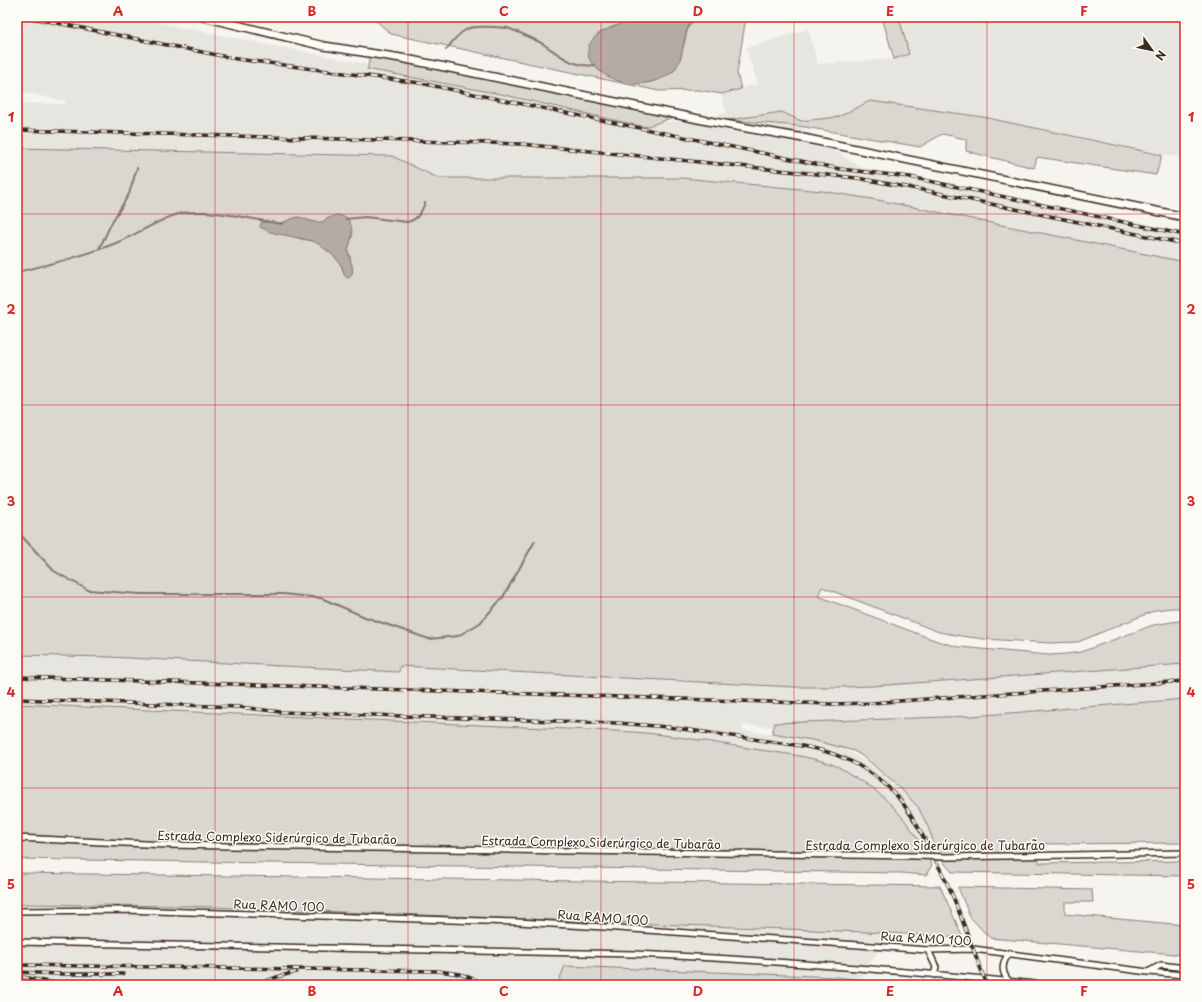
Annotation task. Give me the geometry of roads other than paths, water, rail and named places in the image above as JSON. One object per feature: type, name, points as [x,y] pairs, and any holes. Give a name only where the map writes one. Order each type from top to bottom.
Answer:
[{"type":"street","points":[[203,17],[324,46],[401,58],[708,121],[798,137],[1185,217]]},
{"type":"street","name":"Estrada Complexo Siderúrgico de Tubarão","points":[[17,838],[167,845],[947,857],[1185,853]]},
{"type":"street","name":"Rua RAMO 100","points":[[17,911],[124,910],[518,922],[928,950],[973,950],[1148,972],[1185,975]]},
{"type":"street","points":[[17,942],[634,954],[800,963],[1044,985]]},
{"type":"street","points":[[928,950],[936,967],[934,975]]},
{"type":"street","points":[[1009,981],[1004,975],[1003,967],[1005,960],[1010,954]]},
{"type":"street","points":[[1148,972],[1161,965],[1185,968]]},
{"type":"waterway","points":[[446,50],[453,41],[467,29],[481,27],[507,28],[540,42],[573,63],[580,65],[595,65]]},
{"type":"waterway","points":[[99,249],[112,222],[129,194],[137,168]]},
{"type":"waterway","points":[[346,219],[365,217],[407,222],[418,216],[425,203]]},
{"type":"waterway","points":[[17,272],[104,248],[124,240],[167,218],[182,213],[220,213],[282,224]]},
{"type":"waterway","points":[[17,531],[54,571],[88,590],[140,594],[283,594],[321,598],[365,617],[429,639],[458,636],[480,623],[503,597],[535,541]]},
{"type":"railway","points":[[27,17],[237,59],[420,83],[840,169],[910,177],[1185,235]]},
{"type":"railway","points":[[17,130],[521,144],[857,178],[928,191],[1185,244]]},
{"type":"railway","points":[[17,677],[831,704],[871,703],[1185,681]]},
{"type":"railway","points":[[17,699],[239,707],[281,712],[617,723],[668,727],[816,749],[842,757],[866,770],[887,786],[909,812],[943,874],[987,985]]},
{"type":"railway","points":[[17,965],[438,971],[460,974],[489,985]]},
{"type":"railway","points":[[17,972],[58,974],[123,974]]},
{"type":"railway","points":[[256,985],[296,972]]},
{"type":"railway","points":[[23,977],[65,985],[107,985]]}]
